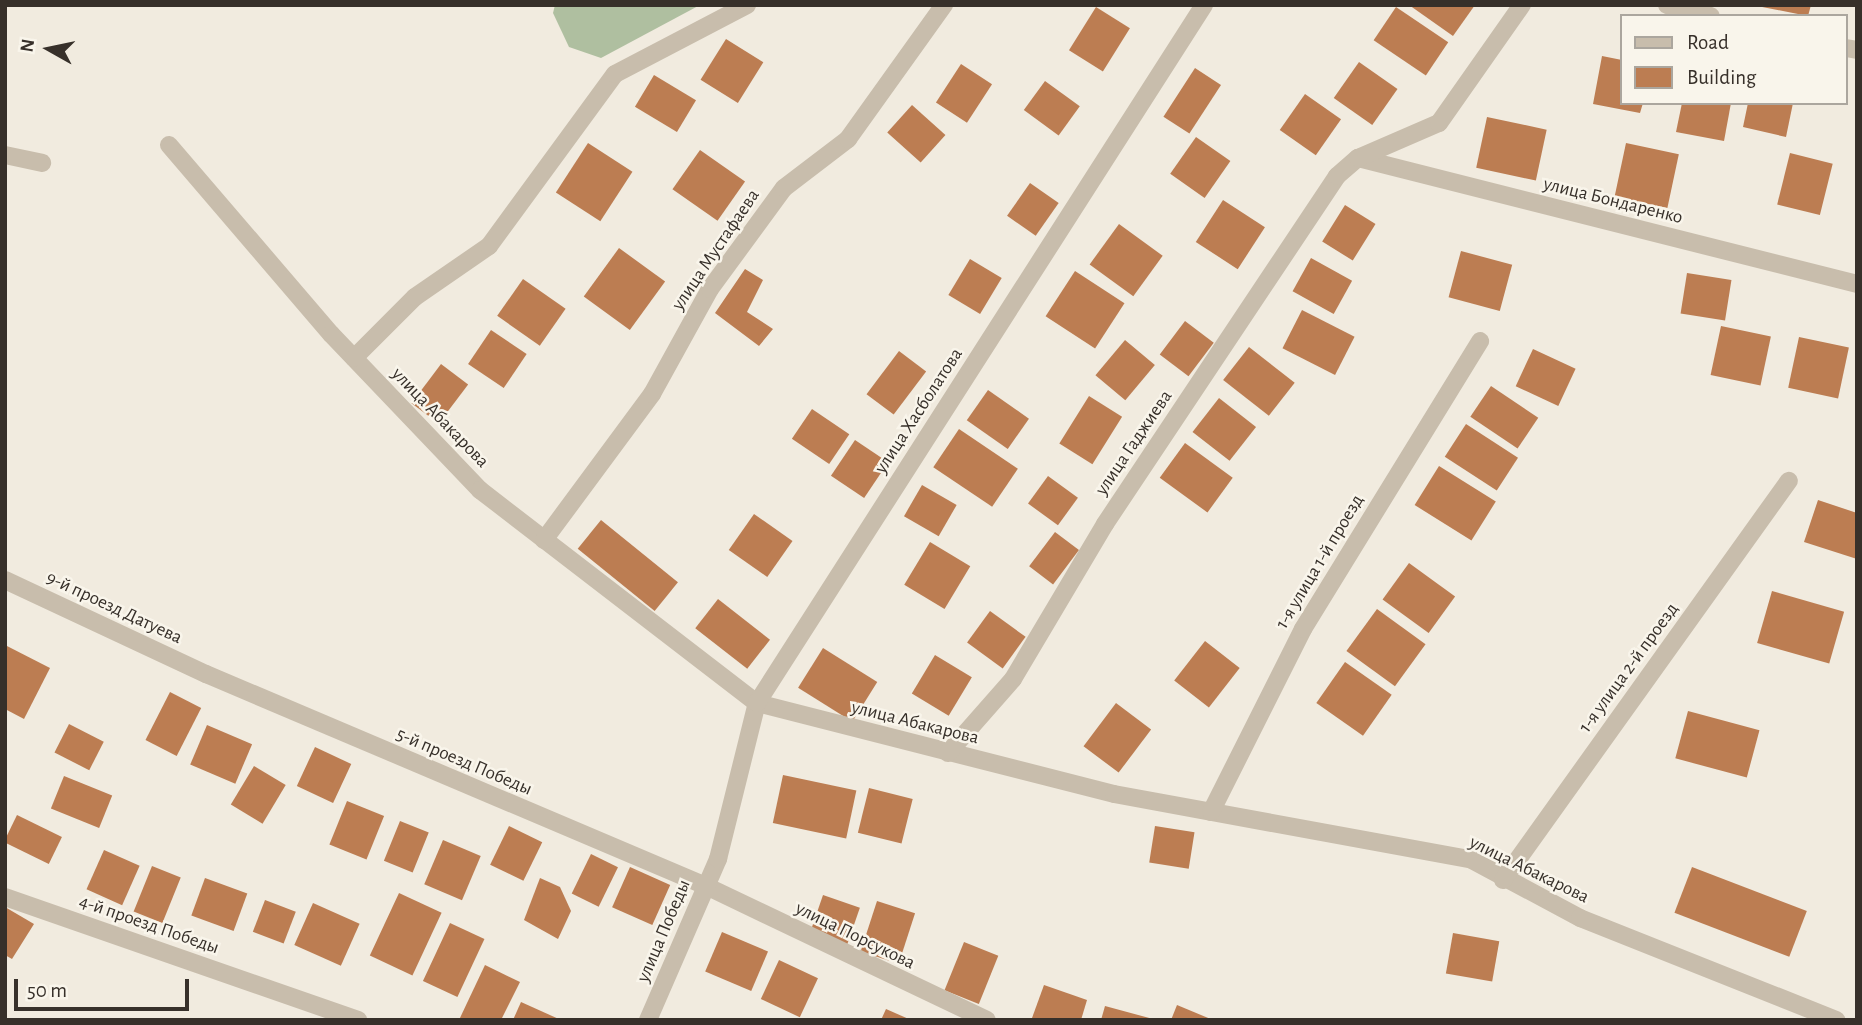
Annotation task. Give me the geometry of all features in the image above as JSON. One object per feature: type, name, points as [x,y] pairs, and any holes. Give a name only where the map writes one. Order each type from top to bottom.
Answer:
[{"type":"street","points":[[354,358],[415,297],[489,246],[615,74],[747,5]]},
{"type":"street","name":"улица Мустафаева","points":[[544,540],[652,394],[710,289],[784,188],[848,139],[944,5]]},
{"type":"street","name":"улица Хасболатова","points":[[718,859],[757,703],[1204,5]]},
{"type":"street","points":[[1358,158],[1439,123],[1522,5]]},
{"type":"street","points":[[1667,5],[1703,14]]},
{"type":"street","name":"улица Абакарова","points":[[169,145],[354,358],[480,490],[757,703],[948,753],[1211,812],[1406,844],[1472,860],[1503,880],[1634,942],[1690,958],[1836,1020]]},
{"type":"street","points":[[5,155],[42,163]]},
{"type":"street","name":"улица Бондаренко","points":[[1358,158],[1857,284]]},
{"type":"street","name":"улица Гаджиева","points":[[948,753],[1013,679],[1113,513],[1337,176],[1358,158]]},
{"type":"street","name":"1-я улица 1-й проезд","points":[[1211,812],[1303,629],[1480,341]]},
{"type":"street","name":"1-я улица 2-й проезд","points":[[1503,880],[1789,481]]},
{"type":"street","name":"9-й проезд Датуева","points":[[5,580],[206,674]]},
{"type":"street","name":"5-й проезд Победы","points":[[206,674],[706,886]]},
{"type":"street","name":"улица Победы","points":[[648,1020],[718,859]]},
{"type":"street","name":"улица Порсукова","points":[[706,886],[986,1020]]},
{"type":"street","name":"4-й проезд Победы","points":[[5,897],[358,1020]]},
{"type":"green space","points":[[555,5],[700,5],[601,58],[569,47],[553,13]]},
{"type":"building","points":[[1409,5],[1475,5],[1453,36]]},
{"type":"building","points":[[1752,5],[1811,5],[1809,14]]},
{"type":"building","points":[[1096,7],[1130,28],[1103,71],[1069,50]]},
{"type":"building","points":[[1396,7],[1448,42],[1426,75],[1374,40]]},
{"type":"building","points":[[726,39],[763,62],[738,103],[701,80]]},
{"type":"building","points":[[1602,56],[1620,60],[1620,105],[1642,105],[1640,113],[1593,104]]},
{"type":"building","points":[[1359,62],[1398,89],[1372,125],[1334,98]]},
{"type":"building","points":[[961,64],[992,84],[967,123],[936,103]]},
{"type":"building","points":[[1195,68],[1221,85],[1189,134],[1163,117]]},
{"type":"building","points":[[654,75],[696,100],[677,132],[635,107]]},
{"type":"building","points":[[1045,81],[1080,106],[1059,135],[1024,110]]},
{"type":"building","points":[[1305,94],[1341,119],[1316,155],[1280,130]]},
{"type":"building","points":[[912,105],[945,135],[921,163],[887,132]]},
{"type":"building","points":[[1682,105],[1731,105],[1724,141],[1676,132]]},
{"type":"building","points":[[1748,105],[1793,105],[1786,137],[1743,127]]},
{"type":"building","points":[[1487,117],[1547,130],[1536,181],[1476,168]]},
{"type":"building","points":[[1196,137],[1230,161],[1205,198],[1170,174]]},
{"type":"building","points":[[588,143],[632,172],[600,221],[556,192]]},
{"type":"building","points":[[1626,143],[1679,154],[1667,208],[1615,197]]},
{"type":"building","points":[[700,150],[745,182],[718,221],[672,189]]},
{"type":"building","points":[[1790,153],[1833,164],[1820,215],[1777,204]]},
{"type":"building","points":[[1030,183],[1059,203],[1036,236],[1007,216]]},
{"type":"building","points":[[1223,200],[1265,227],[1238,269],[1196,242]]},
{"type":"building","points":[[1345,205],[1376,224],[1353,261],[1322,241]]},
{"type":"building","points":[[1119,224],[1163,256],[1133,296],[1090,264]]},
{"type":"building","points":[[619,248],[665,282],[630,330],[584,297]]},
{"type":"building","points":[[1461,251],[1512,265],[1500,311],[1449,297]]},
{"type":"building","points":[[1311,258],[1352,281],[1334,314],[1293,291]]},
{"type":"building","points":[[970,259],[1002,278],[980,314],[948,295]]},
{"type":"building","points":[[745,269],[763,280],[747,312],[773,329],[759,346],[715,313]]},
{"type":"building","points":[[1075,271],[1124,303],[1095,348],[1046,316]]},
{"type":"building","points":[[1687,273],[1731,280],[1725,321],[1681,313]]},
{"type":"building","points":[[523,279],[566,309],[540,346],[497,316]]},
{"type":"building","points":[[1302,310],[1355,337],[1335,375],[1282,348]]},
{"type":"building","points":[[1185,321],[1214,343],[1188,376],[1160,355]]},
{"type":"building","points":[[1721,326],[1771,337],[1760,386],[1711,375]]},
{"type":"building","points":[[491,330],[527,354],[504,388],[468,364]]},
{"type":"building","points":[[1799,337],[1849,348],[1838,398],[1788,388]]},
{"type":"building","points":[[1125,340],[1155,365],[1125,400],[1095,375]]},
{"type":"building","points":[[1249,347],[1295,383],[1269,416],[1223,380]]},
{"type":"building","points":[[1533,349],[1576,369],[1558,406],[1516,386]]},
{"type":"building","points":[[899,351],[926,371],[894,415],[867,394]]},
{"type":"building","points":[[441,364],[468,384],[439,424],[412,403]]},
{"type":"building","points":[[1491,386],[1538,418],[1518,449],[1470,417]]},
{"type":"building","points":[[988,390],[1029,419],[1008,449],[967,420]]},
{"type":"building","points":[[1089,396],[1122,417],[1092,464],[1059,443]]},
{"type":"building","points":[[1219,398],[1256,427],[1230,461],[1193,432]]},
{"type":"building","points":[[812,409],[849,434],[829,464],[792,439]]},
{"type":"building","points":[[1466,424],[1518,458],[1497,490],[1445,457]]},
{"type":"building","points":[[959,429],[1018,469],[992,507],[933,467]]},
{"type":"building","points":[[855,440],[888,462],[864,498],[831,476]]},
{"type":"building","points":[[1185,443],[1233,478],[1207,512],[1160,478]]},
{"type":"building","points":[[1439,466],[1496,502],[1471,541],[1415,505]]},
{"type":"building","points":[[1048,476],[1078,498],[1058,525],[1028,504]]},
{"type":"building","points":[[922,485],[957,505],[939,536],[904,516]]},
{"type":"building","points":[[1818,500],[1857,513],[1857,559],[1804,542]]},
{"type":"building","points":[[754,514],[793,541],[767,577],[729,550]]},
{"type":"building","points":[[601,520],[678,582],[655,611],[578,549]]},
{"type":"building","points":[[1055,532],[1079,550],[1053,584],[1029,566]]},
{"type":"building","points":[[930,542],[970,566],[945,609],[904,585]]},
{"type":"building","points":[[1409,563],[1455,597],[1429,633],[1383,599]]},
{"type":"building","points":[[1772,591],[1844,612],[1829,664],[1757,643]]},
{"type":"building","points":[[718,599],[770,640],[747,669],[695,628]]},
{"type":"building","points":[[1377,609],[1426,644],[1395,686],[1346,651]]},
{"type":"building","points":[[990,611],[1026,637],[1003,668],[967,643]]},
{"type":"building","points":[[1205,641],[1240,668],[1209,707],[1174,680]]},
{"type":"building","points":[[5,645],[50,668],[24,719],[5,709]]},
{"type":"building","points":[[823,648],[877,682],[852,722],[798,688]]},
{"type":"building","points":[[935,655],[972,677],[949,716],[912,694]]},
{"type":"building","points":[[1345,662],[1392,695],[1363,736],[1316,703]]},
{"type":"building","points":[[170,692],[201,708],[177,756],[145,740]]},
{"type":"building","points":[[1116,703],[1151,729],[1119,773],[1084,746]]},
{"type":"building","points":[[1688,711],[1759,730],[1747,777],[1675,758]]},
{"type":"building","points":[[69,724],[104,742],[89,770],[54,753]]},
{"type":"building","points":[[207,725],[252,744],[235,784],[190,765]]},
{"type":"building","points":[[315,747],[351,764],[333,803],[297,786]]},
{"type":"building","points":[[254,766],[286,785],[263,824],[231,805]]},
{"type":"building","points":[[783,775],[856,791],[846,839],[773,823]]},
{"type":"building","points":[[64,776],[112,795],[99,828],[51,808]]},
{"type":"building","points":[[869,788],[913,799],[902,844],[858,833]]},
{"type":"building","points":[[347,801],[384,816],[366,860],[329,845]]},
{"type":"building","points":[[17,815],[62,837],[49,864],[5,843]]},
{"type":"building","points":[[400,821],[429,833],[413,872],[384,861]]},
{"type":"building","points":[[509,826],[542,842],[523,881],[490,865]]},
{"type":"building","points":[[1155,826],[1195,832],[1189,869],[1149,863]]},
{"type":"building","points":[[443,840],[481,856],[462,900],[424,884]]},
{"type":"building","points":[[104,850],[140,866],[122,905],[87,889]]},
{"type":"building","points":[[591,854],[618,867],[599,907],[572,894]]},
{"type":"building","points":[[152,866],[181,878],[162,923],[134,911]]},
{"type":"building","points":[[630,867],[670,885],[652,925],[612,907]]},
{"type":"building","points":[[1692,867],[1807,911],[1789,957],[1674,913]]},
{"type":"building","points":[[205,878],[247,893],[234,931],[191,916]]},
{"type":"building","points":[[540,878],[560,887],[571,911],[558,939],[524,920]]},
{"type":"building","points":[[399,893],[442,913],[412,975],[370,956]]},
{"type":"building","points":[[823,895],[860,908],[847,945],[810,932]]},
{"type":"building","points":[[265,900],[296,912],[284,944],[253,932]]},
{"type":"building","points":[[877,901],[915,913],[899,964],[861,951]]},
{"type":"building","points":[[313,903],[360,924],[341,966],[294,945]]},
{"type":"building","points":[[5,907],[34,924],[12,959],[5,955]]},
{"type":"building","points":[[450,923],[484,939],[457,997],[423,981]]},
{"type":"building","points":[[722,932],[768,952],[751,991],[705,972]]},
{"type":"building","points":[[1453,933],[1499,941],[1492,982],[1446,973]]},
{"type":"building","points":[[964,942],[998,956],[979,1004],[945,990]]},
{"type":"building","points":[[779,960],[818,978],[800,1017],[761,999]]},
{"type":"building","points":[[485,965],[520,982],[501,1020],[459,1020]]},
{"type":"building","points":[[1044,985],[1087,1000],[1081,1020],[1032,1018]]},
{"type":"building","points":[[521,1002],[561,1020],[513,1020]]},
{"type":"building","points":[[1177,1005],[1213,1020],[1171,1020]]},
{"type":"building","points":[[1105,1006],[1153,1019],[1153,1020],[1101,1020]]},
{"type":"building","points":[[886,1009],[911,1020],[881,1020]]}]
